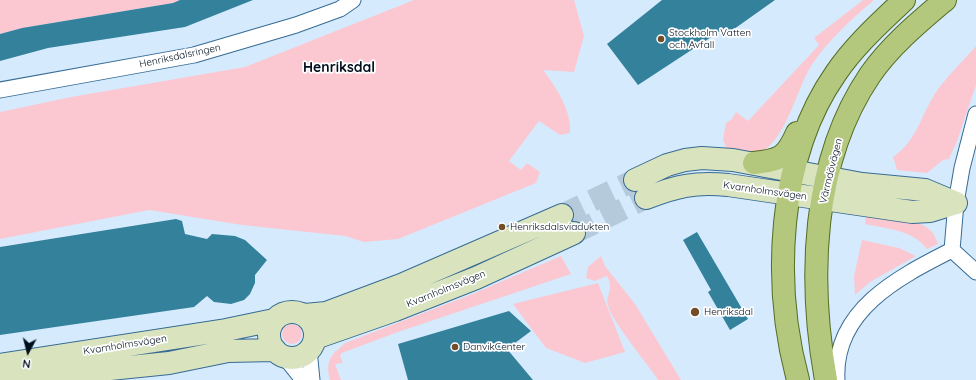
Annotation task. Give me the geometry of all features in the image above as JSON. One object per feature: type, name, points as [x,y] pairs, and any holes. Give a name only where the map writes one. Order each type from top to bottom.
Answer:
[{"type":"main road","points":[[754,163],[778,159],[786,154],[821,80],[842,48],[871,17],[890,2],[904,0]]},
{"type":"main road","points":[[798,380],[787,326],[784,302],[783,268],[785,223],[794,171],[804,137],[818,104],[835,74],[855,47],[904,0]]},
{"type":"main road","name":"Värmdövägen","points":[[826,380],[820,349],[816,270],[828,177],[847,115],[871,74],[913,28],[945,0]]},
{"type":"street","name":"Henriksdalsringen","points":[[0,90],[194,55],[249,40],[304,22],[340,9],[354,0]]},
{"type":"street","points":[[952,250],[956,203],[962,168],[976,114]]},
{"type":"street","name":"Kvarnholmsvägen","points":[[695,159],[733,160],[862,184],[925,190],[956,203],[930,211],[912,212],[728,185],[704,183],[640,189],[667,165],[695,159]]},
{"type":"street","name":"Kvarnholmsvägen","points":[[304,315],[326,313],[568,224],[476,278],[312,344]]},
{"type":"street","points":[[952,250],[976,272]]},
{"type":"street","points":[[837,380],[841,353],[851,322],[867,305],[891,284],[952,250]]},
{"type":"street","points":[[303,380],[279,353],[269,336],[269,328],[274,320],[281,314],[290,312],[304,315],[314,328],[312,344],[312,380]]},
{"type":"street","name":"Kvarnholmsvägen","points":[[0,365],[226,330],[274,320]]},
{"type":"street","points":[[279,353],[293,358],[302,355],[312,344]]},
{"type":"street","name":"Kvarnholmsvägen","points":[[2,380],[169,363],[228,351],[279,353]]},
{"type":"shaded area","points":[[0,0],[180,0],[173,3],[22,28],[0,34]]},
{"type":"shaded area","points":[[414,0],[574,0],[584,36],[574,72],[543,70],[558,92],[566,108],[570,125],[570,133],[560,135],[539,121],[509,161],[521,170],[527,163],[540,172],[536,183],[398,239],[364,242],[345,236],[242,225],[149,210],[0,239],[0,112],[71,97],[245,67]]},
{"type":"shaded area","points":[[863,0],[874,0],[840,31],[811,66],[785,123],[772,144],[764,150],[755,153],[745,153],[726,148],[723,139],[726,123],[732,119],[736,112],[748,121],[819,45],[814,38]]},
{"type":"shaded area","points":[[976,46],[976,85],[957,141],[949,159],[943,160],[927,173],[897,170],[893,157],[901,151],[913,136],[940,86]]},
{"type":"shaded area","points":[[866,214],[909,220],[925,226],[935,236],[938,244],[927,249],[907,234],[865,224]]},
{"type":"shaded area","points":[[862,240],[899,248],[916,256],[870,282],[855,295],[854,276]]},
{"type":"shaded area","points":[[561,256],[571,274],[398,332],[342,353],[340,356],[343,363],[335,364],[341,380],[330,380],[328,367],[330,358],[345,343],[470,295]]},
{"type":"shaded area","points":[[601,256],[605,266],[635,304],[681,380],[658,380],[623,332],[611,312],[607,301],[610,285],[607,276],[595,281],[586,278],[588,267]]},
{"type":"shaded area","points":[[598,283],[625,352],[585,363],[546,348],[513,304]]},
{"type":"shaded area","points":[[292,324],[299,327],[302,334],[299,341],[292,344],[285,341],[282,334],[285,327]]},
{"type":"building","points":[[180,0],[253,0],[185,27],[48,48],[0,61],[0,34],[22,28],[173,3]]},
{"type":"building","name":"Stockholm Vatten och Avfall","points":[[662,0],[775,0],[727,34],[725,28],[638,85],[607,44]]},
{"type":"building","points":[[176,219],[182,221],[185,234],[207,239],[212,234],[235,236],[245,240],[267,260],[255,275],[255,283],[250,294],[244,300],[231,304],[214,302],[207,296],[194,307],[0,335],[0,247]]},
{"type":"building","points":[[697,232],[748,319],[730,330],[708,292],[711,290],[683,240]]},
{"type":"building","name":"DanvikCenter","points":[[509,311],[531,331],[507,349],[533,380],[408,380],[398,344]]},
{"type":"tunnel","points":[[562,215],[635,180]]},
{"type":"tunnel","points":[[574,233],[646,198]]},
{"type":"place","name":"Stockholm Vatten och Avfall","points":[[661,39]]},
{"type":"place","name":"Henriksdalsviadukten","points":[[502,227]]},
{"type":"place","name":"Henriksdal","points":[[695,312]]},
{"type":"place","name":"DanvikCenter","points":[[455,347]]},
{"type":"district","name":"Henriksdal","points":[[339,68]]}]
